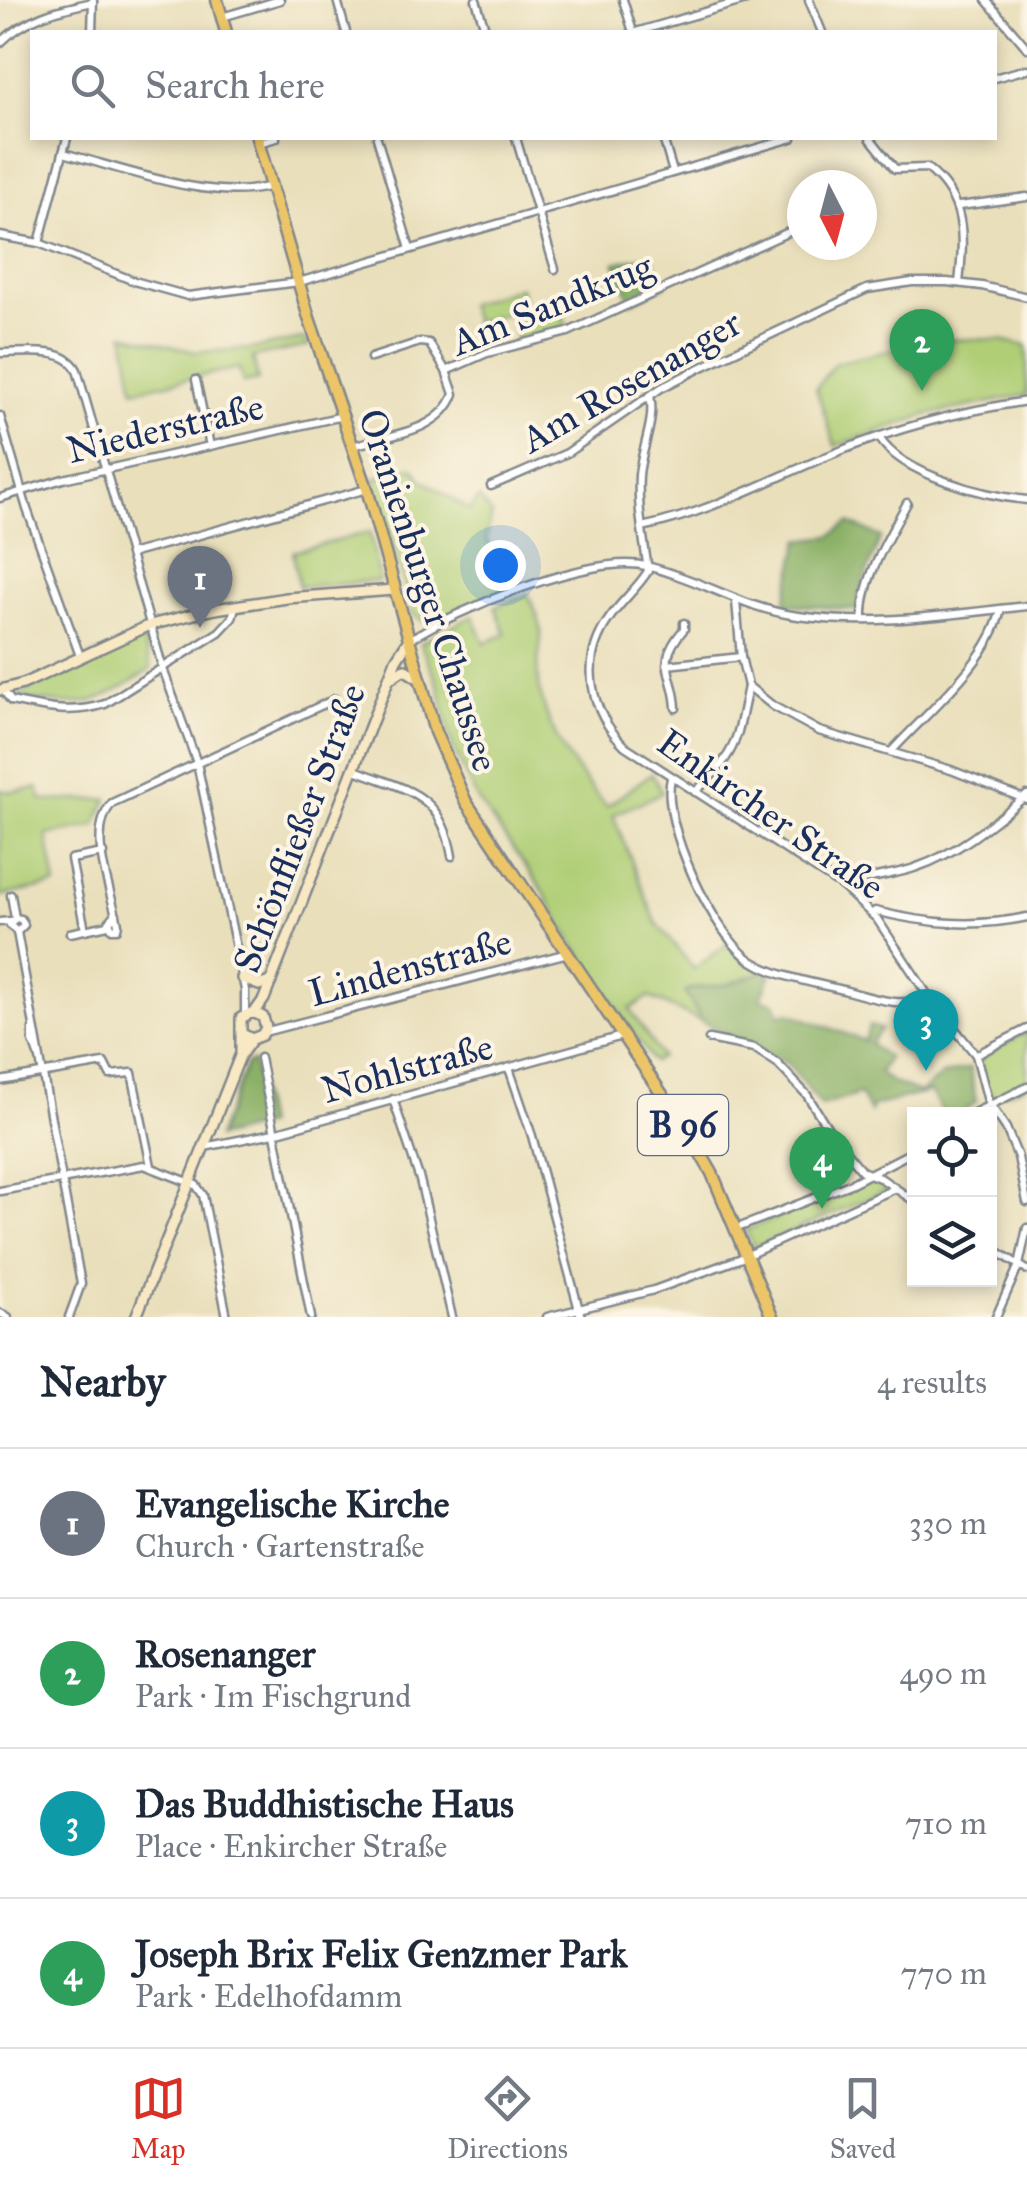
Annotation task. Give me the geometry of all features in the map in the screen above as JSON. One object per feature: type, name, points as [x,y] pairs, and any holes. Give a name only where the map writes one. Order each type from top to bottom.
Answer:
[{"type":"main road","points":[[217,0],[225,30]]},
{"type":"main road","name":"B 96","points":[[258,140],[299,282]]},
{"type":"main road","name":"Oranienburger Chaussee","points":[[299,282],[367,489],[418,678],[444,756],[466,802],[706,1162],[772,1317]]},
{"type":"main road","points":[[1,690],[23,684],[150,624],[295,597],[394,590]]},
{"type":"main road","name":"Schönfließer Straße","points":[[254,1014],[264,1000],[402,646],[408,641]]},
{"type":"main road","name":"Schönfließer Straße","points":[[390,678],[404,669],[418,678]]},
{"type":"main road","points":[[244,984],[260,986],[271,982]]},
{"type":"main road","points":[[254,1014],[264,1032],[247,1037],[239,1025],[254,1014]]},
{"type":"main road","points":[[136,1317],[247,1037]]},
{"type":"street","points":[[222,17],[280,0]]},
{"type":"street","points":[[337,0],[345,30]]},
{"type":"street","points":[[476,0],[485,30]]},
{"type":"street","points":[[623,0],[633,30]]},
{"type":"street","points":[[641,30],[746,0]]},
{"type":"street","points":[[809,0],[821,30]]},
{"type":"street","points":[[986,0],[1027,48]]},
{"type":"street","points":[[0,43],[42,13],[93,1],[92,30]]},
{"type":"street","points":[[997,77],[1027,69]]},
{"type":"street","points":[[40,243],[66,140]]},
{"type":"street","points":[[378,140],[410,249]]},
{"type":"street","points":[[517,140],[555,269]]},
{"type":"street","points":[[664,140],[673,172]]},
{"type":"street","points":[[0,236],[40,243],[134,281],[188,296],[299,282],[785,140]]},
{"type":"street","points":[[872,140],[895,169],[922,167],[938,176],[958,206],[963,232],[960,283]]},
{"type":"street","points":[[63,153],[212,191],[248,191],[271,186]]},
{"type":"street","points":[[958,206],[1027,197]]},
{"type":"street","name":"Am Sandkrug","points":[[353,446],[414,430],[429,422],[453,400],[454,391],[446,372],[488,354],[568,332],[787,233]]},
{"type":"street","name":"Am Rosenanger","points":[[492,486],[568,453],[650,396],[702,367],[867,289],[912,282],[960,283],[1027,297]]},
{"type":"street","points":[[370,358],[426,341],[432,344],[446,372]]},
{"type":"street","points":[[0,353],[67,358],[77,370],[163,670],[197,763],[244,984],[254,1014]]},
{"type":"street","points":[[196,380],[210,446]]},
{"type":"street","points":[[648,566],[639,479],[652,411],[650,396]]},
{"type":"street","points":[[642,527],[717,504],[879,437],[960,414],[1027,401]]},
{"type":"street","points":[[0,416],[80,656]]},
{"type":"street","name":"Niederstraße","points":[[0,498],[22,489],[343,416]]},
{"type":"street","points":[[879,437],[908,462],[956,484],[1027,500]]},
{"type":"street","points":[[130,554],[367,489]]},
{"type":"street","points":[[863,620],[872,577],[907,503]]},
{"type":"street","points":[[408,641],[470,610],[543,582],[614,564],[648,566],[680,575],[736,601],[793,616],[863,620],[1027,606]]},
{"type":"street","name":"Enkircher Straße","points":[[648,566],[647,574],[602,629],[595,646],[591,680],[598,708],[615,737],[671,778],[843,887],[872,914],[976,1055],[990,1105],[1014,1145],[1027,1202]]},
{"type":"street","points":[[695,792],[724,764],[741,731],[748,686],[736,601]]},
{"type":"street","points":[[1,690],[11,701],[62,711],[105,704],[219,632],[232,618],[236,606]]},
{"type":"street","points":[[891,752],[965,673],[997,622],[1001,608]]},
{"type":"street","points":[[676,708],[667,665],[684,623]]},
{"type":"street","points":[[667,665],[741,657]]},
{"type":"street","points":[[748,686],[803,724],[967,775],[1026,798]]},
{"type":"street","points":[[70,933],[108,925],[117,929],[100,832],[112,803],[335,700]]},
{"type":"street","points":[[355,770],[412,792],[434,807],[444,821],[452,856]]},
{"type":"street","points":[[671,778],[676,830],[686,857],[717,922],[746,956],[778,973],[881,1000],[908,1002],[929,996]]},
{"type":"street","points":[[843,887],[941,857],[991,826],[1026,798]]},
{"type":"street","points":[[85,930],[71,859],[103,852]]},
{"type":"street","points":[[10,895],[13,920]]},
{"type":"street","points":[[872,914],[875,911],[912,920],[960,924],[1027,917]]},
{"type":"street","points":[[0,922],[23,922],[23,928],[17,932],[81,1284],[69,1317]]},
{"type":"street","name":"Lindenstraße","points":[[264,1032],[568,953]]},
{"type":"street","points":[[976,1055],[1027,1028]]},
{"type":"street","name":"Nohlstraße","points":[[204,1147],[274,1132],[624,1036]]},
{"type":"street","points":[[709,1039],[754,1048],[777,1063],[868,1176],[882,1179],[907,1197]]},
{"type":"street","points":[[260,1058],[311,1317]]},
{"type":"street","points":[[0,1081],[104,1063],[110,1075],[132,1073],[151,1168]]},
{"type":"street","points":[[510,1068],[580,1313]]},
{"type":"street","points":[[986,1107],[1027,1087]]},
{"type":"street","points":[[393,1099],[420,1180],[452,1317]]},
{"type":"street","points":[[735,1228],[868,1176],[907,1155]]},
{"type":"street","points":[[0,1191],[144,1165],[196,1185],[203,1195],[228,1317]]},
{"type":"street","points":[[547,1317],[580,1313],[654,1290],[746,1256],[894,1189]]},
{"type":"street","points":[[996,1317],[1023,1268],[1027,1228]]},
{"type":"street","points":[[997,1251],[1023,1268]]},
{"type":"street","points":[[0,1313],[8,1317]]},
{"type":"green space","points":[[651,255],[664,286],[631,302],[615,263]]},
{"type":"green space","points":[[520,287],[525,307],[557,296],[566,324],[562,330],[518,342],[511,313],[474,322],[468,304]]},
{"type":"green space","points":[[124,334],[195,352],[250,349],[304,339],[308,346],[253,357],[258,380],[243,383],[239,368],[134,390]]},
{"type":"green space","points":[[972,339],[1027,346],[1027,395],[926,415],[835,446],[816,388],[835,363],[930,341]]},
{"type":"green space","points":[[412,467],[418,477],[470,510],[479,498],[492,515],[486,538],[493,554],[511,549],[523,581],[428,623],[413,615],[373,479]]},
{"type":"green space","points":[[849,523],[881,537],[859,593],[857,610],[785,604],[800,540],[831,536]]},
{"type":"green space","points":[[370,532],[380,581],[299,587],[293,552]]},
{"type":"green space","points":[[528,594],[541,626],[541,696],[553,731],[571,762],[607,806],[652,773],[662,793],[613,815],[656,922],[694,969],[727,944],[764,971],[729,984],[693,988],[685,993],[703,1022],[649,997],[630,1009],[661,1057],[653,1062],[540,886],[477,799],[452,746],[439,686],[420,643],[473,616],[485,643],[506,634],[495,607]]},
{"type":"green space","points":[[142,635],[151,669],[114,692],[75,704],[17,697],[68,667]]},
{"type":"green space","points":[[38,788],[42,801],[108,799],[95,826],[47,835],[56,885],[0,896],[0,790]]},
{"type":"green space","points":[[764,971],[771,974],[761,999],[775,1002],[780,1015],[787,1012],[865,1041],[869,1026],[881,1029],[870,1044],[888,1058],[879,1073],[920,1093],[942,1075],[970,1068],[976,1102],[969,1107],[940,1107],[930,1092],[873,1106],[870,1112],[860,1094],[821,1106],[788,1064],[703,1022],[685,993],[729,984]]},
{"type":"green space","points":[[928,1004],[944,1026],[912,1047],[915,1042],[893,1027],[898,1006]]},
{"type":"green space","points":[[1027,1032],[1027,1085],[993,1098],[979,1059]]},
{"type":"green space","points":[[253,1062],[266,1125],[217,1138],[247,1063]]},
{"type":"green space","points":[[869,1180],[886,1191],[754,1248],[746,1230]]},
{"type":"place","name":"Rosenanger","points":[[922,391]]},
{"type":"place","name":"Evangelische Kirche","points":[[200,628]]},
{"type":"place","name":"Das Buddhistische Haus","points":[[926,1071]]},
{"type":"place","name":"Joseph Brix Felix Genzmer Park","points":[[822,1209]]}]
